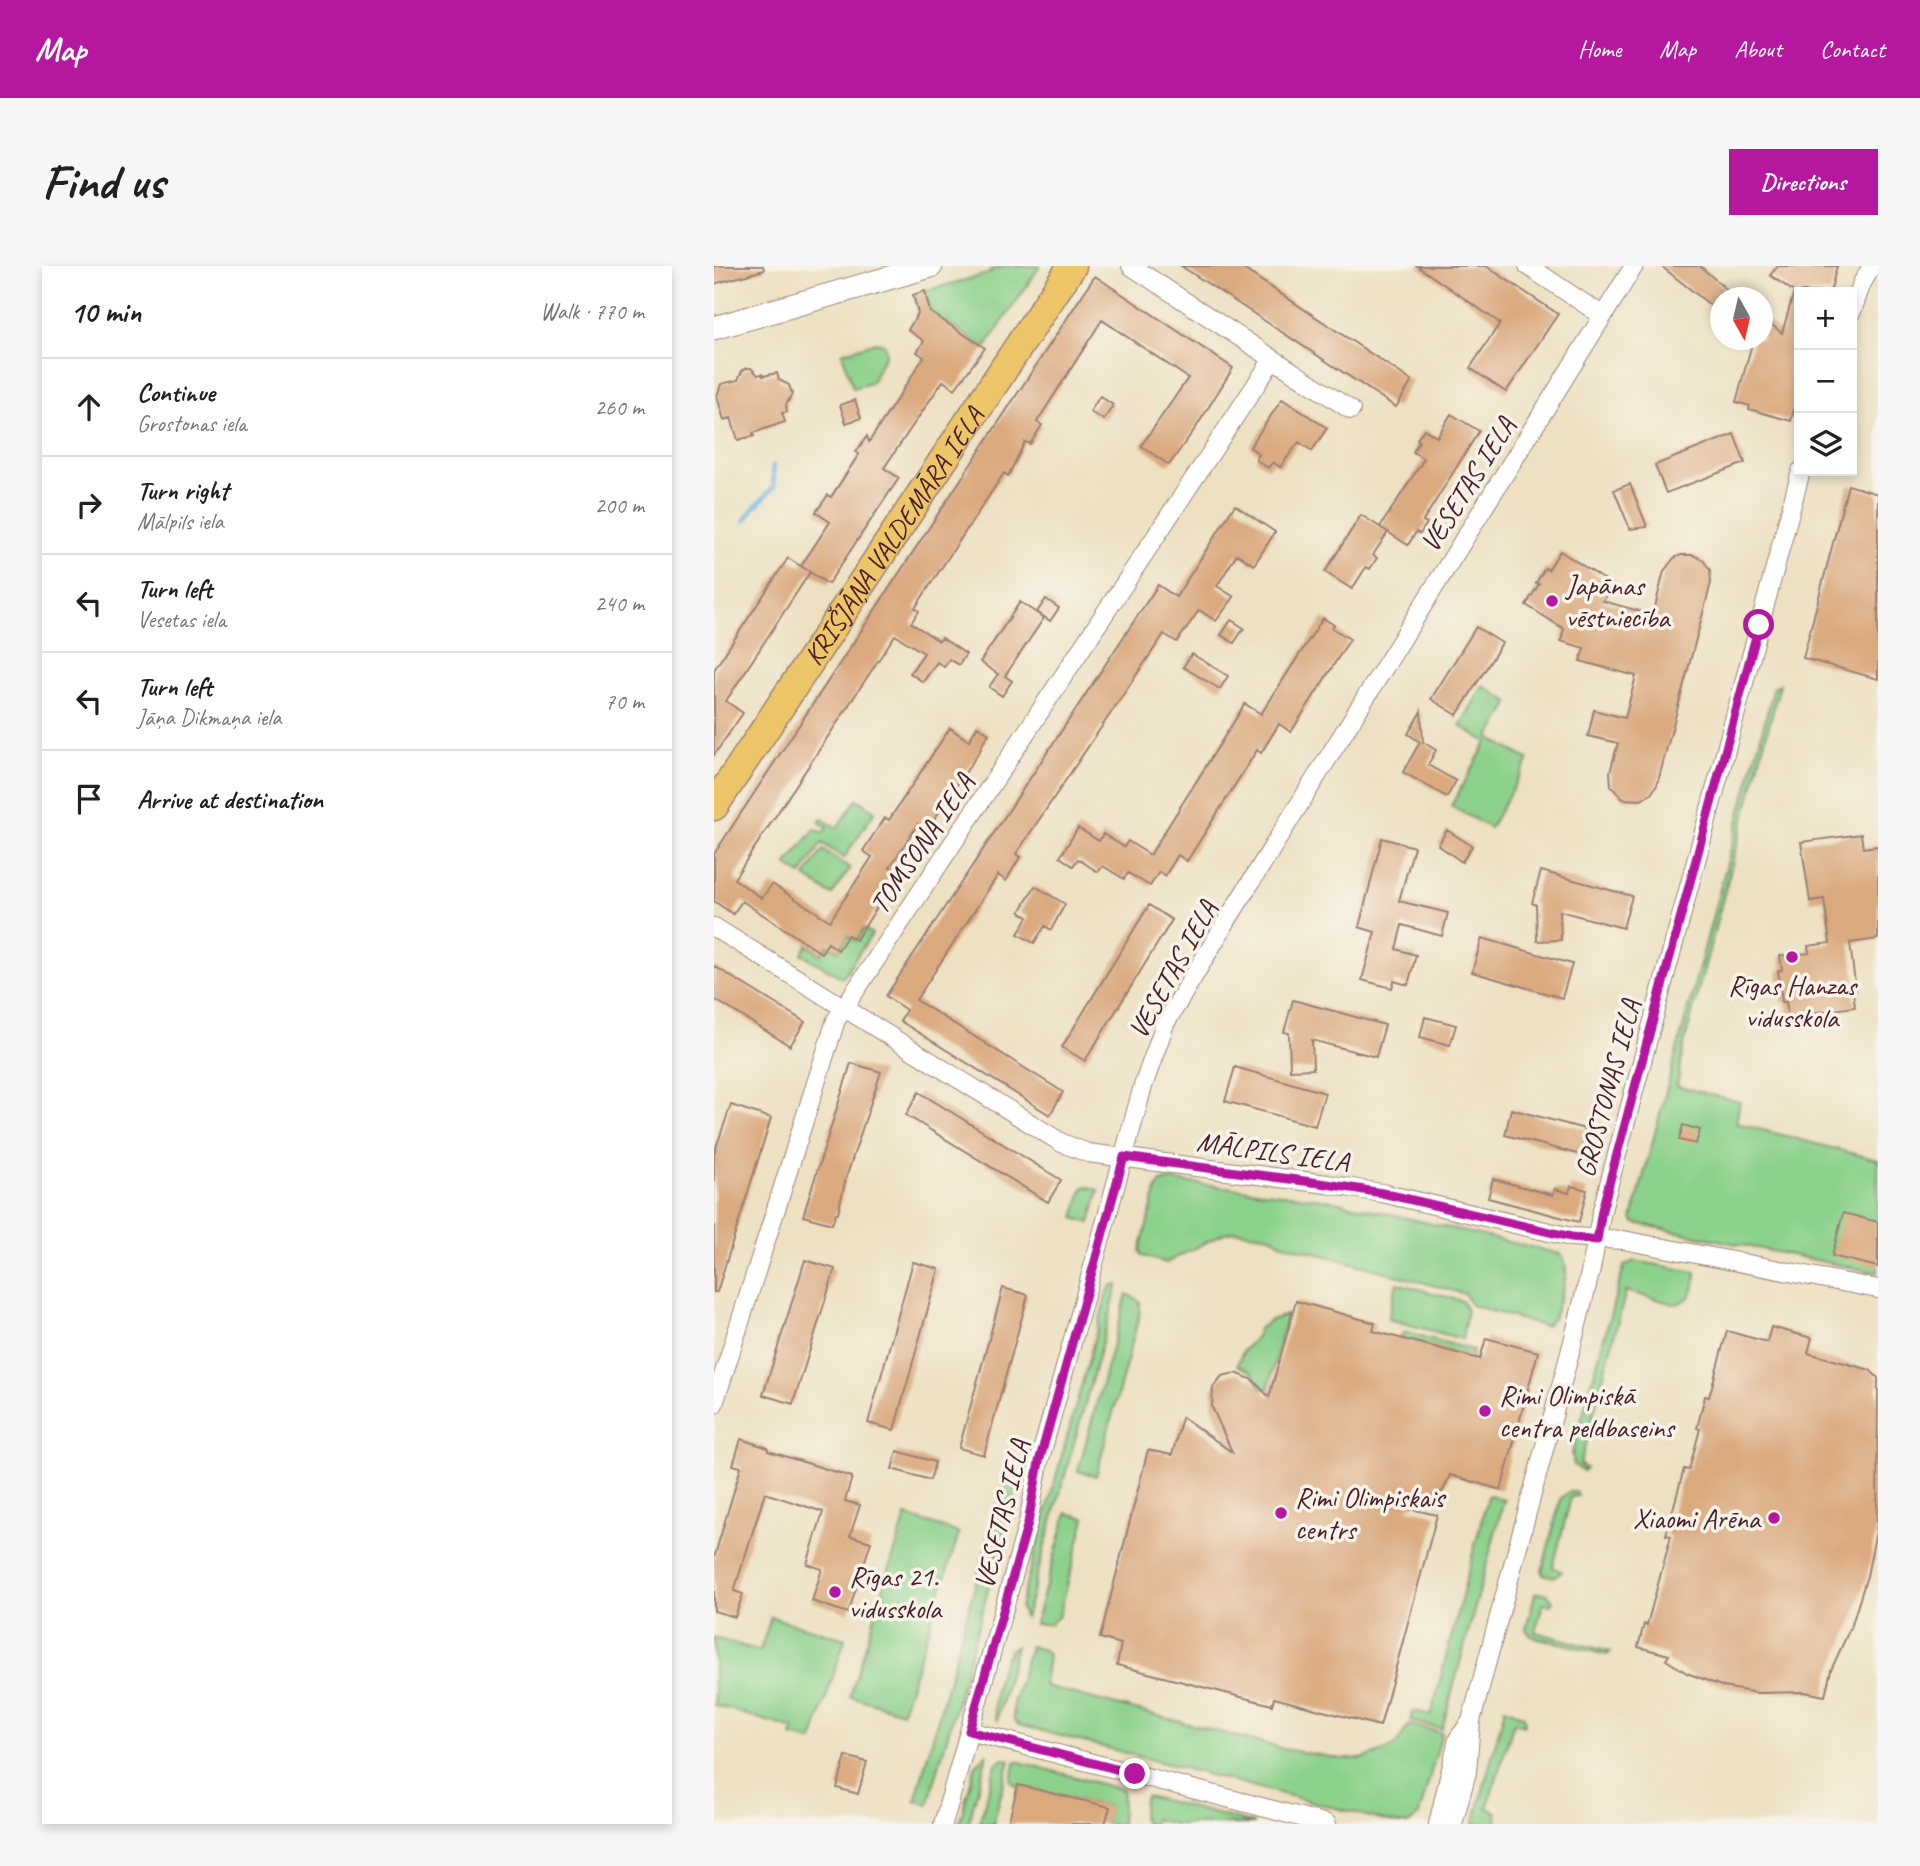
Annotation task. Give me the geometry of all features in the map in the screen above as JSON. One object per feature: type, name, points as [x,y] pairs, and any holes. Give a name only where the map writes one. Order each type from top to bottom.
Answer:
[{"type":"main road","name":"KRIŠJĀŅA VALDEMĀRA IELA","points":[[714,806],[1072,266]]},
{"type":"street","points":[[714,328],[931,266]]},
{"type":"street","points":[[1131,266],[1351,410]]},
{"type":"street","points":[[1528,266],[1603,316]]},
{"type":"street","name":"VESETAS IELA","points":[[943,1824],[1024,1536],[1039,1462],[1150,1063],[1172,1010],[1634,266]]},
{"type":"street","points":[[1857,297],[1872,266]]},
{"type":"street","name":"TOMSONA IELA","points":[[714,1404],[836,1020],[1273,359]]},
{"type":"street","name":"GROSTONAS IELA","points":[[1453,1824],[1467,1772],[1471,1721],[1567,1362],[1602,1210],[1800,476]]},
{"type":"street","name":"MĀLPILS IELA","points":[[714,927],[1062,1143],[1088,1153],[1382,1193],[1571,1237],[1628,1241],[1878,1289]]},
{"type":"street","name":"GROSTONAS IELA","points":[[1438,1824],[1458,1739],[1471,1721]]},
{"type":"street","points":[[969,1731],[1327,1824]]},
{"type":"green space","points":[[1006,266],[1040,266],[985,348],[930,312],[925,291],[991,273],[990,270]]},
{"type":"green space","points":[[876,342],[884,344],[886,353],[871,383],[853,388],[842,353]]},
{"type":"green space","points":[[1780,684],[1684,1044],[1677,1086],[1740,1102],[1736,1123],[1878,1160],[1878,1273],[1635,1223],[1632,1219],[1774,687]]},
{"type":"green space","points":[[1483,686],[1510,702],[1489,738],[1529,760],[1490,828],[1451,806],[1487,742],[1460,726]]},
{"type":"green space","points":[[857,799],[875,811],[844,858],[822,843],[801,875],[786,865],[815,829],[823,833],[827,828],[819,822],[822,819],[837,828]]},
{"type":"green space","points":[[823,850],[850,868],[832,895],[805,877]]},
{"type":"green space","points":[[864,929],[872,934],[842,978],[802,954],[807,945],[821,955],[828,945],[838,951],[848,936],[856,941]]},
{"type":"green space","points":[[1168,1180],[1330,1200],[1560,1254],[1566,1268],[1564,1285],[1553,1319],[1543,1326],[1471,1305],[1465,1294],[1280,1243],[1271,1236],[1236,1231],[1224,1233],[1166,1263],[1143,1256],[1140,1251],[1157,1188],[1161,1182]]},
{"type":"green space","points":[[1086,1186],[1099,1190],[1090,1223],[1074,1218],[1082,1190]]},
{"type":"green space","points":[[1635,1261],[1696,1272],[1695,1283],[1689,1297],[1674,1304],[1626,1291],[1580,1465],[1586,1468],[1583,1471],[1574,1465],[1572,1454],[1622,1273],[1625,1265]]},
{"type":"green space","points":[[1397,1283],[1462,1301],[1467,1311],[1462,1339],[1388,1319]]},
{"type":"green space","points":[[1112,1285],[1118,1285],[1025,1618],[1020,1607],[1022,1599],[1107,1294]]},
{"type":"green space","points":[[1127,1294],[1140,1301],[1140,1312],[1096,1476],[1078,1471]]},
{"type":"green space","points":[[1287,1315],[1268,1389],[1262,1388],[1252,1372],[1237,1365],[1243,1351],[1259,1333],[1257,1330],[1271,1320]]},
{"type":"green space","points":[[1405,1332],[1473,1350],[1469,1366],[1462,1354],[1399,1338]]},
{"type":"green space","points":[[1007,1475],[1019,1478],[1006,1526],[993,1522]]},
{"type":"green space","points":[[1569,1492],[1576,1492],[1578,1496],[1571,1497],[1553,1567],[1562,1572],[1554,1577],[1543,1574],[1542,1571],[1561,1498]]},
{"type":"green space","points":[[1490,1495],[1504,1500],[1442,1729],[1410,1721],[1414,1711],[1431,1715]]},
{"type":"green space","points":[[1067,1513],[1085,1518],[1059,1616],[1050,1624],[1035,1624]]},
{"type":"green space","points":[[906,1516],[959,1533],[902,1712],[850,1696]]},
{"type":"green space","points":[[992,1525],[1005,1529],[929,1802],[915,1801]]},
{"type":"green space","points":[[1535,1594],[1547,1594],[1553,1602],[1550,1605],[1543,1604],[1535,1632],[1610,1652],[1607,1655],[1531,1636],[1526,1629]]},
{"type":"green space","points":[[771,1617],[845,1639],[812,1741],[792,1736],[794,1729],[714,1705],[714,1638],[760,1651]]},
{"type":"green space","points":[[1016,1646],[997,1720],[994,1703],[998,1680],[1005,1658]]},
{"type":"green space","points":[[1030,1646],[1044,1650],[1048,1655],[1044,1686],[1284,1749],[1342,1759],[1362,1759],[1397,1744],[1411,1725],[1442,1733],[1419,1815],[1408,1824],[1397,1824],[1019,1725],[1014,1721],[1013,1704]]},
{"type":"green space","points":[[1505,1708],[1524,1716],[1525,1725],[1514,1722],[1487,1808],[1496,1812],[1497,1824],[1474,1824]]},
{"type":"green space","points":[[988,1752],[968,1824],[959,1824],[975,1767]]},
{"type":"green space","points":[[1003,1759],[1010,1760],[993,1824],[979,1824],[996,1764]]},
{"type":"green space","points":[[1016,1761],[1123,1790],[1121,1824],[1105,1824],[1109,1807],[1015,1785],[1011,1781]]},
{"type":"green space","points":[[1147,1796],[1254,1824],[1175,1824],[1154,1819],[1154,1824],[1145,1824],[1142,1817],[1144,1799]]},
{"type":"building","points":[[714,266],[763,266],[764,270],[714,284]]},
{"type":"building","points":[[1181,266],[1239,266],[1412,381],[1396,407]]},
{"type":"building","points":[[1417,266],[1486,266],[1558,314],[1506,392],[1470,368],[1500,323]]},
{"type":"building","points":[[1661,266],[1700,266],[1724,287],[1710,287],[1710,305]]},
{"type":"building","points":[[1778,266],[1837,266],[1831,287],[1794,287],[1794,292],[1770,275]]},
{"type":"building","points":[[1095,276],[1233,368],[1169,465],[1141,446],[1188,378],[1102,320],[1037,422],[1042,425],[1030,444],[1025,442],[1008,476],[1004,473],[915,608],[919,611],[911,623],[939,641],[942,638],[966,654],[959,665],[949,659],[944,667],[937,662],[923,682],[910,673],[924,653],[895,635],[734,879],[762,898],[772,884],[830,921],[872,857],[863,851],[885,818],[889,820],[950,728],[969,741],[977,726],[989,734],[981,749],[927,830],[918,824],[890,867],[899,873],[856,940],[848,935],[838,950],[828,943],[821,953],[742,901],[733,914],[714,901],[714,854]]},
{"type":"building","points":[[925,291],[930,312],[985,348],[955,389],[943,381],[884,468],[899,478],[828,584],[801,566],[830,522],[816,512],[828,495],[831,497],[859,454],[856,452],[867,436],[869,442],[924,357],[917,352],[924,341],[908,330],[918,313],[913,295]]},
{"type":"building","points":[[1794,292],[1794,410],[1791,421],[1749,409],[1750,406],[1736,402],[1750,350],[1773,350],[1773,326],[1782,333]]},
{"type":"building","points":[[746,368],[751,368],[763,376],[777,373],[779,380],[789,385],[792,394],[786,405],[787,412],[782,413],[785,422],[738,440],[731,418],[724,420],[717,396],[721,384],[738,380]]},
{"type":"building","points":[[1100,396],[1113,405],[1104,420],[1090,412]]},
{"type":"building","points":[[1282,399],[1327,428],[1312,451],[1299,442],[1280,467],[1273,462],[1268,468],[1256,460],[1259,454],[1250,447]]},
{"type":"building","points":[[855,400],[861,418],[846,423],[840,405]]},
{"type":"building","points":[[1451,414],[1479,431],[1423,521],[1427,523],[1420,534],[1416,532],[1408,545],[1380,527],[1424,459],[1413,452],[1419,441],[1417,439],[1424,429],[1437,437]]},
{"type":"building","points":[[1734,434],[1745,463],[1666,493],[1655,465]]},
{"type":"building","points":[[1630,484],[1647,527],[1630,529],[1614,490]]},
{"type":"building","points":[[1848,485],[1878,494],[1878,679],[1803,658]]},
{"type":"building","points":[[1235,505],[1275,532],[1254,565],[1237,554],[1217,586],[1234,597],[1216,621],[1199,610],[1177,642],[1164,634],[1016,854],[1020,857],[1006,881],[998,875],[916,1000],[1063,1092],[1050,1115],[900,1021],[906,1010],[886,996],[1158,585],[1176,597]]},
{"type":"building","points":[[1361,515],[1388,532],[1373,555],[1377,558],[1370,569],[1366,567],[1352,589],[1325,572]]},
{"type":"building","points":[[1560,551],[1613,585],[1603,601],[1653,615],[1664,571],[1674,558],[1693,555],[1703,560],[1710,570],[1711,583],[1657,785],[1651,794],[1641,800],[1623,799],[1611,786],[1610,772],[1618,743],[1588,736],[1594,710],[1625,718],[1636,676],[1580,661],[1584,648],[1561,641],[1564,629],[1526,605],[1545,568],[1548,570]]},
{"type":"building","points":[[788,558],[810,572],[726,701],[743,713],[714,755],[714,670]]},
{"type":"building","points":[[1046,599],[1059,608],[1050,621],[1037,612]]},
{"type":"building","points":[[1020,602],[1044,618],[1005,676],[1012,681],[1002,696],[989,687],[998,674],[980,662]]},
{"type":"building","points":[[1323,618],[1334,625],[1332,628],[1350,639],[1291,732],[1279,724],[1261,753],[1257,750],[1187,861],[1178,855],[1165,876],[1159,872],[1150,886],[1128,873],[1124,879],[1103,866],[1098,872],[1078,859],[1073,866],[1060,857],[1078,828],[1099,841],[1103,834],[1124,847],[1128,841],[1150,855],[1245,704],[1261,714]]},
{"type":"building","points":[[1231,620],[1244,628],[1234,643],[1221,635]]},
{"type":"building","points":[[1476,627],[1502,643],[1457,715],[1431,699]]},
{"type":"building","points":[[1192,654],[1228,676],[1220,689],[1183,667]]},
{"type":"building","points":[[1421,711],[1423,742],[1436,750],[1428,765],[1456,781],[1447,797],[1403,772],[1420,742],[1408,734]]},
{"type":"building","points":[[1447,830],[1472,846],[1462,862],[1438,845]]},
{"type":"building","points":[[1861,834],[1863,848],[1878,846],[1878,939],[1850,943],[1856,991],[1853,991],[1855,1007],[1788,1016],[1786,1002],[1782,1002],[1778,971],[1782,970],[1780,956],[1809,953],[1808,946],[1830,943],[1824,899],[1810,901],[1801,842]]},
{"type":"building","points":[[1382,838],[1414,847],[1399,901],[1448,913],[1442,936],[1402,925],[1396,949],[1416,955],[1408,985],[1394,981],[1392,988],[1362,980],[1375,932],[1359,927]]},
{"type":"building","points":[[1541,871],[1632,896],[1623,928],[1560,911],[1561,940],[1537,941],[1536,905],[1532,903]]},
{"type":"building","points":[[1035,886],[1065,904],[1051,930],[1045,926],[1034,943],[1018,934],[1028,917],[1020,912]]},
{"type":"building","points":[[1149,905],[1172,920],[1085,1061],[1062,1047]]},
{"type":"building","points":[[1482,938],[1572,964],[1562,998],[1472,972]]},
{"type":"building","points":[[714,966],[805,1022],[790,1046],[714,999]]},
{"type":"building","points":[[1293,1000],[1385,1025],[1376,1057],[1312,1040],[1313,1069],[1290,1070],[1289,1033],[1284,1032]]},
{"type":"building","points":[[1425,1017],[1456,1025],[1450,1045],[1420,1037]]},
{"type":"building","points":[[851,1063],[881,1072],[846,1178],[838,1213],[832,1224],[803,1216]]},
{"type":"building","points":[[1235,1067],[1325,1093],[1315,1126],[1225,1101]]},
{"type":"building","points":[[919,1092],[1061,1180],[1048,1202],[906,1115]]},
{"type":"building","points":[[731,1105],[771,1118],[717,1292],[714,1292],[714,1153]]},
{"type":"building","points":[[1511,1109],[1603,1134],[1596,1159],[1505,1135]]},
{"type":"building","points":[[1683,1125],[1700,1130],[1696,1144],[1679,1140]]},
{"type":"building","points":[[1493,1179],[1553,1195],[1555,1189],[1569,1193],[1571,1186],[1587,1190],[1579,1222],[1488,1198]]},
{"type":"building","points":[[1843,1213],[1878,1222],[1878,1267],[1832,1256]]},
{"type":"building","points":[[805,1260],[835,1269],[793,1404],[763,1395]]},
{"type":"building","points":[[913,1262],[939,1269],[894,1430],[868,1423]]},
{"type":"building","points":[[1003,1288],[1028,1295],[984,1455],[959,1448]]},
{"type":"building","name":"Rimi Olimpiskais centrs","points":[[1296,1301],[1375,1323],[1373,1331],[1480,1359],[1486,1338],[1538,1352],[1501,1490],[1450,1475],[1443,1491],[1406,1508],[1437,1515],[1380,1726],[1274,1698],[1272,1705],[1117,1665],[1121,1644],[1100,1638],[1148,1450],[1172,1455],[1182,1417],[1232,1452],[1212,1407],[1213,1387],[1222,1376],[1236,1373],[1253,1380],[1269,1397]]},
{"type":"building","name":"Xiaomi Arēna","points":[[1771,1327],[1812,1338],[1808,1353],[1870,1370],[1878,1378],[1877,1526],[1867,1576],[1852,1624],[1831,1670],[1825,1696],[1805,1692],[1757,1693],[1724,1687],[1687,1673],[1666,1660],[1669,1655],[1638,1647],[1644,1624],[1647,1625],[1671,1536],[1666,1535],[1684,1469],[1689,1470],[1705,1396],[1709,1397],[1727,1331],[1767,1342]]},
{"type":"building","points":[[741,1439],[768,1448],[768,1451],[852,1477],[845,1501],[860,1505],[850,1536],[871,1542],[848,1613],[812,1601],[822,1569],[807,1564],[823,1512],[765,1493],[734,1591],[743,1594],[735,1617],[714,1611],[714,1558],[741,1467],[733,1465]]},
{"type":"building","points":[[897,1451],[935,1462],[930,1480],[892,1469]]},
{"type":"building","points":[[846,1756],[867,1762],[858,1794],[837,1788]]},
{"type":"building","points":[[1018,1785],[1110,1807],[1105,1824],[1008,1824]]},
{"type":"waterway","points":[[745,520],[774,487],[773,466]]},
{"type":"place","name":"Japānas vēstniecība","points":[[1552,601]]},
{"type":"place","name":"Rīgas Hanzas vidusskola","points":[[1792,957]]},
{"type":"place","name":"Rimi Olimpiskā centra peldbaseins","points":[[1485,1411]]},
{"type":"place","name":"Rimi Olimpiskais centrs","points":[[1281,1513]]},
{"type":"place","name":"Xiaomi Arēna","points":[[1774,1518]]},
{"type":"place","name":"Rīgas 21. vidusskola","points":[[835,1592]]},
{"type":"route","points":[[1135,1774],[969,1731],[1028,1523],[1039,1462],[1124,1157],[1382,1193],[1571,1237],[1597,1240],[1602,1210],[1759,625]]}]
